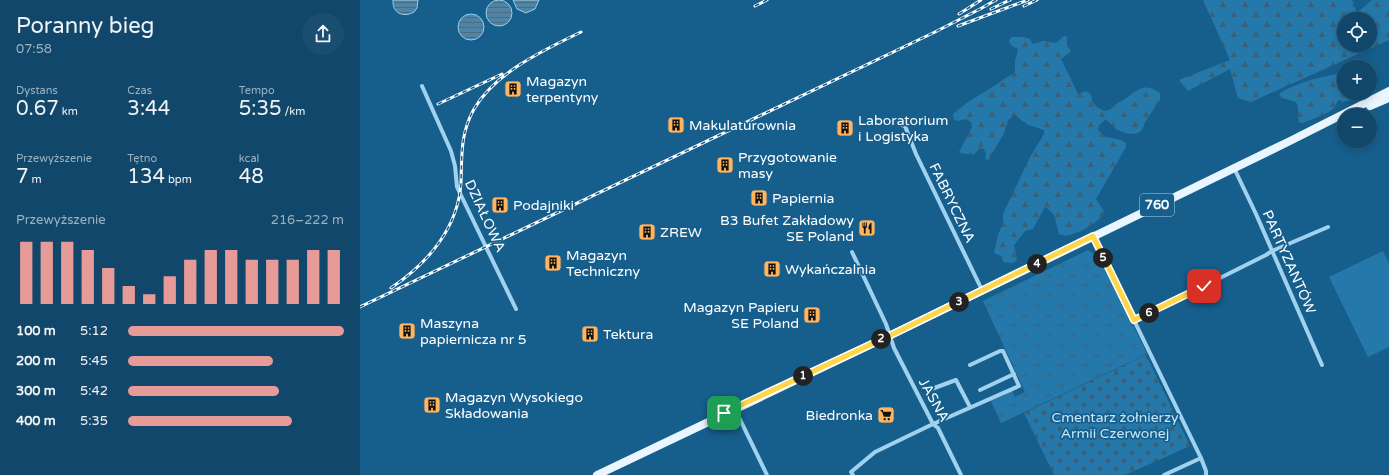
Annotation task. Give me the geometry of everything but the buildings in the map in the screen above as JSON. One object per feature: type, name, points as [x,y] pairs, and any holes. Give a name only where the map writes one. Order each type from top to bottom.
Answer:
[{"type":"main road","name":"760","points":[[1362,108],[1389,97]]},
{"type":"main road","name":"760","points":[[597,475],[734,408],[889,336],[1337,119]]},
{"type":"street","name":"DZIAŁOWA","points":[[422,86],[451,151],[455,166],[457,187],[516,309]]},
{"type":"street","name":"FABRYCZNA","points":[[902,125],[904,126],[982,290]]},
{"type":"street","name":"PARTYZANTÓW","points":[[1234,168],[1256,214],[1322,364]]},
{"type":"street","points":[[1134,320],[1272,251],[1328,227]]},
{"type":"street","points":[[1093,236],[1201,458],[1206,475]]},
{"type":"street","name":"JASNA","points":[[852,252],[881,313],[894,348],[933,424],[938,428],[961,475]]},
{"type":"street","points":[[852,474],[875,452],[970,407],[1020,386],[1004,352],[1002,351],[970,365]]},
{"type":"street","points":[[980,390],[1014,374]]},
{"type":"street","points":[[929,390],[956,380],[970,407]]},
{"type":"street","points":[[734,408],[767,475]]},
{"type":"street","points":[[1164,475],[1201,458]]},
{"type":"green space","points":[[1203,0],[1352,0],[1357,12],[1337,12],[1337,52],[1362,52],[1344,60],[1337,60],[1337,63],[1251,102],[1238,98],[1230,69],[1188,91],[1179,80],[1230,60]]},
{"type":"green space","points":[[1372,0],[1389,0],[1389,40],[1377,45],[1377,12],[1358,12]]},
{"type":"green space","points":[[1064,36],[1067,37],[1067,43],[1069,49],[1071,50],[1061,59],[1078,94],[1086,91],[1091,95],[1093,103],[1098,108],[1104,111],[1110,110],[1115,104],[1138,90],[1146,87],[1160,93],[1160,100],[1140,132],[1134,134],[1117,130],[1106,119],[1099,125],[1098,130],[1106,137],[1121,140],[1126,143],[1126,147],[1096,199],[1104,211],[1099,219],[1095,223],[1078,232],[1062,235],[1059,234],[1054,215],[1045,207],[1033,229],[1025,231],[1014,245],[1017,260],[1013,263],[1003,262],[1002,256],[994,253],[998,235],[1003,223],[1003,214],[1029,159],[1044,134],[1044,130],[1026,124],[1015,115],[1008,120],[1004,133],[987,160],[985,158],[986,154],[984,149],[980,148],[973,154],[959,152],[972,127],[971,122],[966,119],[959,121],[954,120],[953,114],[968,102],[1015,72],[1015,60],[1018,49],[1012,46],[1009,41],[1011,37],[1023,37],[1030,39],[1033,44],[1043,41],[1056,43]]},
{"type":"green space","points":[[1337,74],[1337,100],[1339,100],[1335,107],[1324,115],[1302,123],[1299,122],[1298,107],[1296,102],[1279,97],[1280,93],[1303,83]]},
{"type":"green space","points":[[1339,100],[1350,100],[1344,102]]},
{"type":"green space","points":[[1088,250],[1100,258],[1147,354],[1001,423],[991,401],[1012,391],[1015,397],[1025,392],[983,301]]},
{"type":"green space","points":[[1383,251],[1389,264],[1389,347],[1368,357],[1329,277]]},
{"type":"green space","name":"Cmentarz żołnierzy Armii Czerwonej","points":[[1146,355],[1190,446],[1125,475],[1054,475],[1024,413]]},
{"type":"shaded area","points":[[393,0],[418,0],[417,8],[410,14],[399,13],[394,8]]},
{"type":"shaded area","points":[[499,0],[508,4],[512,13],[508,22],[499,26],[490,22],[486,13],[490,4]]},
{"type":"shaded area","points":[[513,0],[539,0],[535,9],[526,13],[517,9]]},
{"type":"shaded area","points":[[471,14],[480,18],[484,27],[480,36],[471,40],[462,36],[458,27],[462,18]]},
{"type":"railway","points":[[755,6],[767,0]]},
{"type":"railway","points":[[959,14],[981,0]]},
{"type":"railway","points":[[360,307],[935,32],[996,0]]},
{"type":"railway","points":[[991,9],[1010,0]]},
{"type":"railway","points":[[958,26],[1028,0]]},
{"type":"railway","points":[[1024,6],[1037,0]]},
{"type":"railway","points":[[391,288],[405,278],[429,256],[439,243],[454,215],[459,199],[462,154],[466,127],[469,118],[483,96],[495,84],[522,63],[581,32]]},
{"type":"railway","points":[[438,104],[502,74]]},
{"type":"place","name":"Magazyn terpentyny","points":[[513,89]]},
{"type":"place","name":"Makulaturownia","points":[[676,125]]},
{"type":"place","name":"Laboratorium i Logistyka","points":[[845,128]]},
{"type":"place","name":"Przygotowanie masy","points":[[725,165]]},
{"type":"place","name":"Papiernia","points":[[759,198]]},
{"type":"place","name":"Podajniki","points":[[500,205]]},
{"type":"place","name":"B3 Bufet Zakładowy SE Poland","points":[[867,228]]},
{"type":"place","name":"ZREW","points":[[647,232]]},
{"type":"place","name":"Magazyn Techniczny","points":[[553,263]]},
{"type":"place","name":"Wykańczalnia","points":[[772,269]]},
{"type":"place","name":"Magazyn Papieru SE Poland","points":[[812,315]]},
{"type":"place","name":"Maszyna papiernicza nr 5","points":[[407,331]]},
{"type":"place","name":"Tektura","points":[[590,334]]},
{"type":"place","name":"Magazyn Wysokiego Składowania","points":[[432,405]]},
{"type":"place","name":"Biedronka","points":[[886,415]]},
{"type":"route","points":[[724,413],[893,334],[1093,236],[1134,320],[1204,286]]}]
